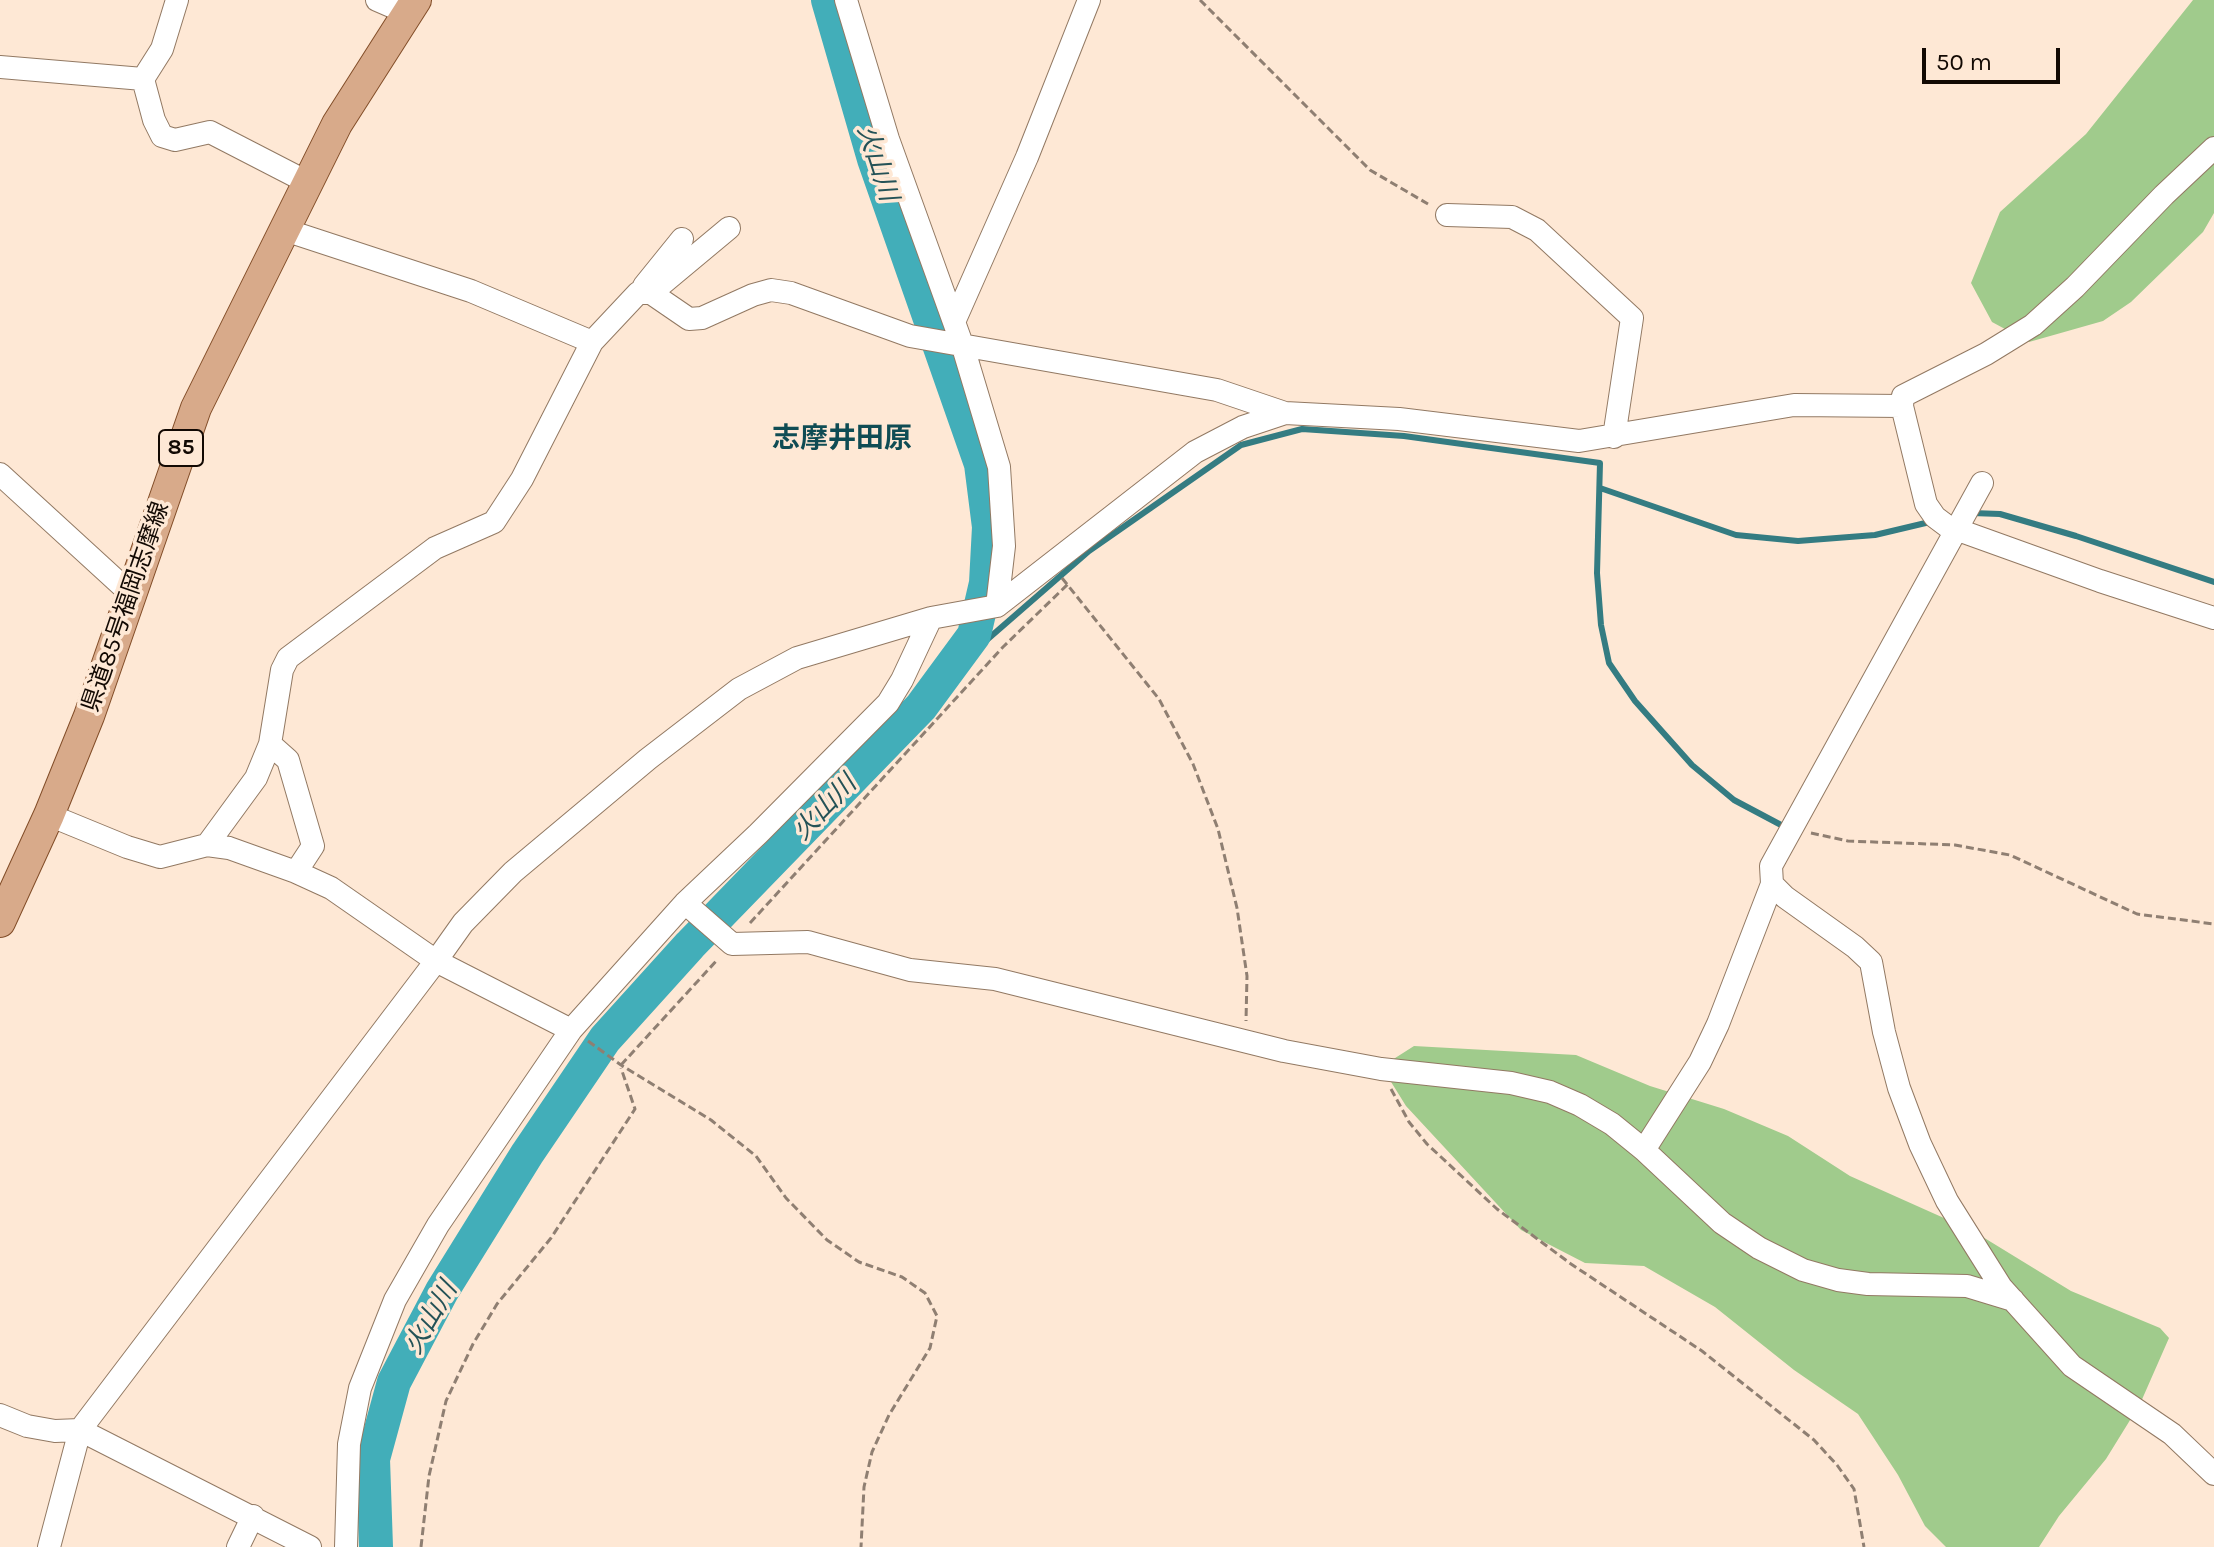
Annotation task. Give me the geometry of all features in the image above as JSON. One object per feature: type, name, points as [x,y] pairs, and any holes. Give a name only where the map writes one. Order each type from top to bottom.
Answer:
[{"type":"main road","name":"県道85号福岡志摩線","points":[[0,922],[49,815],[89,716],[196,408],[337,124],[412,7]]},
{"type":"street","points":[[177,0],[162,49],[143,79],[154,120],[162,136],[175,140],[210,132],[307,182]]},
{"type":"street","points":[[377,0],[412,7]]},
{"type":"street","points":[[846,0],[888,139],[963,347],[999,467],[1004,546],[997,606]]},
{"type":"street","points":[[954,322],[1027,157],[1089,0]]},
{"type":"street","points":[[0,67],[143,79]]},
{"type":"street","points":[[2214,148],[2033,325],[1986,354],[1903,396],[1902,406],[1926,504],[1935,517],[1956,530],[2214,618]]},
{"type":"street","points":[[1447,215],[1512,217],[1537,230],[1632,318],[1614,437]]},
{"type":"street","points":[[207,845],[256,778],[270,744],[282,670],[288,658],[435,548],[494,522],[522,479],[592,342],[644,293],[729,228]]},
{"type":"street","points":[[285,230],[471,291],[592,342]]},
{"type":"street","points":[[644,293],[682,239]]},
{"type":"street","points":[[644,293],[689,319],[702,318],[771,290],[791,293],[910,336],[1217,390],[1285,413],[1399,419],[1579,441],[1794,405],[1902,406]]},
{"type":"street","points":[[49,1547],[80,1430],[463,923],[513,872],[648,759],[739,689],[797,658],[931,618],[997,606],[1195,452],[1243,427],[1285,413]]},
{"type":"street","points":[[0,474],[131,594]]},
{"type":"street","points":[[1644,1150],[1700,1062],[1718,1024],[1772,884],[1771,866],[1982,483]]},
{"type":"street","points":[[346,1547],[349,1444],[360,1388],[381,1331],[411,1271],[450,1206],[575,1033],[758,834],[888,703],[931,618]]},
{"type":"street","points":[[270,744],[288,760],[313,846],[296,872]]},
{"type":"street","points":[[49,815],[160,857],[207,845],[229,848],[296,872],[331,888],[436,961],[575,1033]]},
{"type":"street","points":[[1772,884],[1871,962],[1895,1074],[1920,1144],[1947,1201],[2001,1287],[2072,1366],[2172,1434],[2214,1474]]},
{"type":"street","points":[[690,908],[728,941],[808,942],[910,970],[995,979],[1245,1042],[1381,1069],[1497,1081],[1550,1092],[1612,1124],[1722,1223],[1759,1248],[1803,1270],[1838,1280],[1868,1284],[1967,1286],[2013,1300]]},
{"type":"street","points":[[0,1415],[27,1426],[55,1431],[80,1430],[310,1547]]},
{"type":"street","points":[[238,1547],[253,1516]]},
{"type":"path","points":[[1200,0],[1370,170],[1447,215]]},
{"type":"path","points":[[621,1065],[728,941],[1003,647],[1068,584],[1159,699],[1193,764],[1218,829],[1237,908],[1247,976],[1245,1042]]},
{"type":"path","points":[[1791,829],[1848,841],[1955,845],[2010,855],[2137,914],[2214,924]]},
{"type":"path","points":[[575,1033],[711,1120],[756,1156],[786,1198],[827,1240],[859,1262],[902,1277],[925,1293],[937,1316],[930,1348],[889,1415],[872,1452],[864,1487],[861,1547]]},
{"type":"path","points":[[421,1547],[429,1476],[446,1401],[473,1344],[497,1304],[551,1238],[635,1109],[621,1065]]},
{"type":"path","points":[[1381,1069],[1409,1122],[1427,1144],[1497,1209],[1571,1264],[1702,1351],[1814,1440],[1854,1489],[1864,1547]]},
{"type":"green space","points":[[2193,0],[2214,0],[2214,213],[2203,232],[2131,302],[2103,321],[2029,342],[1992,322],[1971,283],[2000,212],[2086,134]]},
{"type":"green space","points":[[1414,1046],[1576,1055],[1650,1086],[1724,1109],[1788,1136],[1850,1176],[1973,1231],[2071,1291],[2160,1328],[2169,1338],[2140,1404],[2106,1459],[2059,1516],[2039,1547],[1946,1547],[1925,1526],[1898,1475],[1858,1414],[1794,1370],[1715,1307],[1644,1266],[1585,1263],[1521,1230],[1406,1106],[1388,1077],[1392,1060]]},
{"type":"waterway","name":"火山川","points":[[376,1547],[373,1459],[394,1382],[442,1291],[527,1154],[605,1039],[690,945],[921,707],[974,635],[986,583],[989,527],[981,464],[874,159],[828,0]]},
{"type":"waterway","points":[[953,665],[981,645],[1089,551],[1241,445],[1302,429],[1404,436],[1600,463],[1597,573],[1601,625],[1609,663],[1635,701],[1692,765],[1734,800],[1783,826]]},
{"type":"waterway","points":[[1600,488],[1736,535],[1798,541],[1875,535],[1934,521]]},
{"type":"waterway","points":[[1972,513],[2000,514],[2214,582]]},
{"type":"district","name":"志摩井田原","points":[[842,439]]}]
